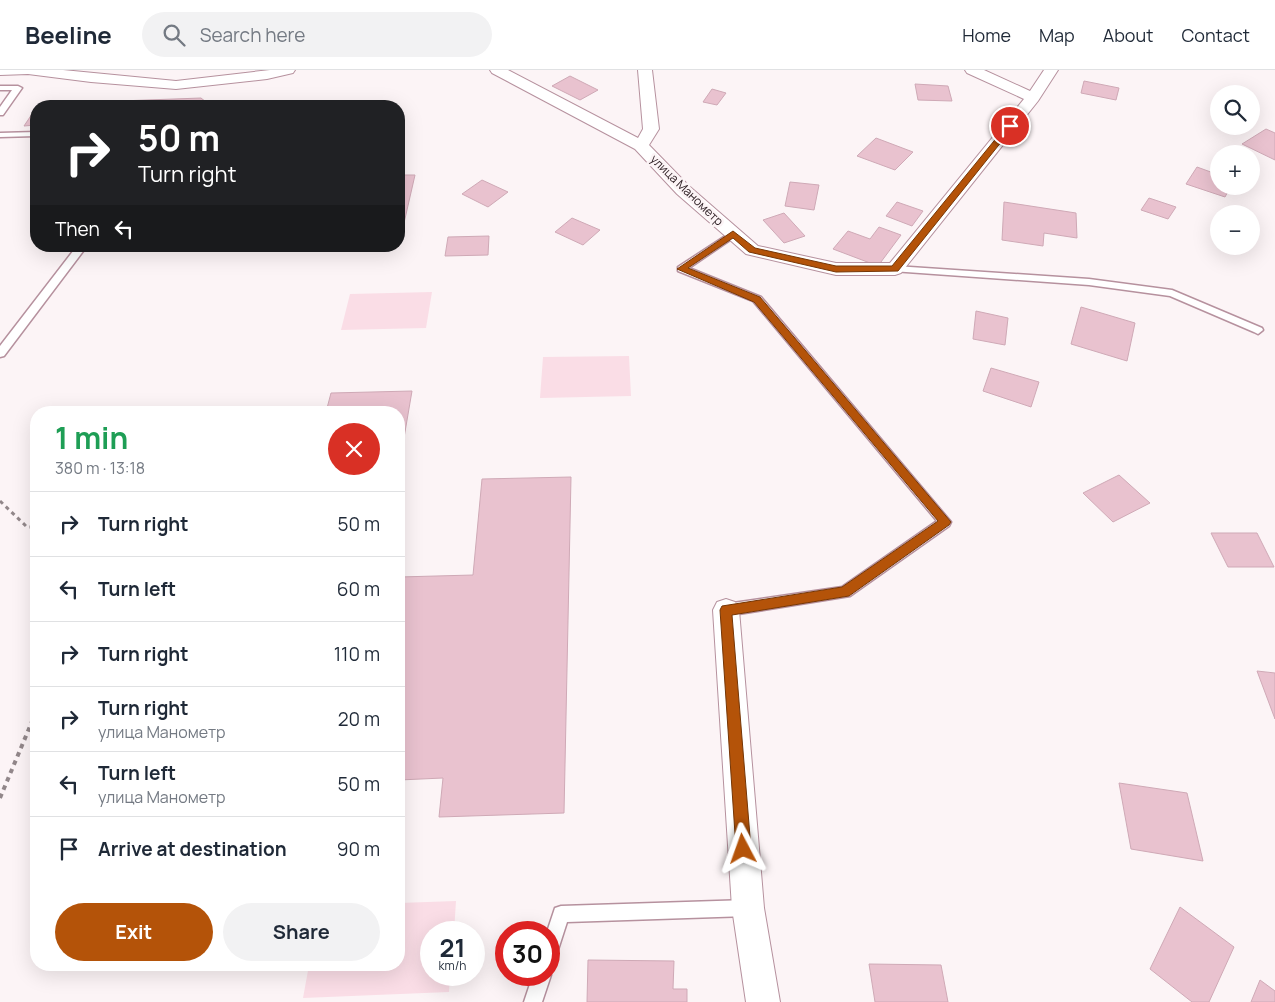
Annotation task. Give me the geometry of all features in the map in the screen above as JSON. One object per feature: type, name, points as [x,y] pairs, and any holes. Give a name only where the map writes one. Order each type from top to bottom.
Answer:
[{"type":"street","points":[[0,71],[29,70],[91,78],[176,84],[288,70]]},
{"type":"street","name":"улица Манометр","points":[[498,70],[641,146],[683,190],[752,250],[836,269],[894,269]]},
{"type":"street","name":"улица Манометр","points":[[641,146],[651,129],[645,70]]},
{"type":"street","points":[[972,70],[1033,98]]},
{"type":"street","points":[[894,269],[1033,98],[1051,70]]},
{"type":"street","points":[[726,610],[748,908],[763,1002]]},
{"type":"lane","points":[[77,70],[91,78]]},
{"type":"lane","points":[[0,88],[18,88],[0,113]]},
{"type":"lane","points":[[0,135],[30,134]]},
{"type":"lane","points":[[726,610],[845,592],[945,522],[757,300],[681,269],[733,234]]},
{"type":"lane","points":[[0,353],[77,252]]},
{"type":"lane","points":[[894,269],[1089,282],[1172,293],[1258,330]]},
{"type":"lane","points":[[559,921],[561,914],[748,908]]},
{"type":"lane","points":[[533,1002],[538,986]]},
{"type":"path","points":[[0,501],[27,527],[30,527]]},
{"type":"path","points":[[0,798],[30,726]]},
{"type":"shaded area","points":[[432,292],[426,328],[341,330],[350,294]]},
{"type":"shaded area","points":[[629,356],[631,396],[540,398],[543,357]]},
{"type":"shaded area","points":[[456,901],[455,921],[420,921],[420,986],[449,986],[449,992],[303,998],[308,971],[405,971],[405,903]]},
{"type":"building","points":[[570,76],[598,90],[580,100],[552,86]]},
{"type":"building","points":[[1084,81],[1119,88],[1116,100],[1081,93]]},
{"type":"building","points":[[915,84],[948,86],[952,101],[918,100]]},
{"type":"building","points":[[712,89],[726,93],[717,105],[703,102]]},
{"type":"building","points":[[201,98],[204,100],[147,100]]},
{"type":"building","points":[[30,117],[30,126],[24,126]]},
{"type":"building","points":[[1266,129],[1275,133],[1275,160],[1260,153],[1260,145],[1242,144],[1256,135],[1260,135],[1260,133]]},
{"type":"building","points":[[876,138],[913,152],[895,170],[857,156]]},
{"type":"building","points":[[1197,167],[1210,172],[1210,192],[1186,184]]},
{"type":"building","points":[[405,175],[415,175],[405,219]]},
{"type":"building","points":[[482,180],[508,192],[488,207],[462,194]]},
{"type":"building","points":[[790,182],[819,185],[814,210],[785,206]]},
{"type":"building","points":[[1149,198],[1176,207],[1168,219],[1141,210]]},
{"type":"building","points":[[897,202],[923,211],[912,226],[886,216]]},
{"type":"building","points":[[1004,202],[1076,213],[1077,238],[1044,233],[1043,246],[1002,240]]},
{"type":"building","points":[[784,213],[805,236],[784,243],[763,220]]},
{"type":"building","points":[[572,218],[600,230],[583,245],[555,232]]},
{"type":"building","points":[[879,227],[901,235],[878,266],[833,249],[848,231],[870,239]]},
{"type":"building","points":[[489,236],[488,255],[445,256],[448,237]]},
{"type":"building","points":[[1081,307],[1135,323],[1127,361],[1071,344]]},
{"type":"building","points":[[976,311],[1008,318],[1005,345],[973,339]]},
{"type":"building","points":[[991,368],[1039,382],[1031,407],[983,391]]},
{"type":"building","points":[[412,391],[405,432],[405,406],[328,406],[331,393]]},
{"type":"building","points":[[1119,475],[1150,503],[1113,522],[1083,493]]},
{"type":"building","points":[[571,477],[564,813],[439,817],[443,778],[405,780],[405,577],[473,575],[482,479]]},
{"type":"building","points":[[1211,533],[1257,533],[1274,567],[1228,567]]},
{"type":"building","points":[[1257,671],[1275,673],[1275,719]]},
{"type":"building","points":[[1119,783],[1187,793],[1203,861],[1131,849]]},
{"type":"building","points":[[1180,907],[1234,947],[1209,1002],[1192,1002],[1150,969]]},
{"type":"building","points":[[588,960],[674,961],[673,989],[687,989],[687,1002],[587,1002]]},
{"type":"building","points":[[869,964],[941,965],[948,1002],[875,1002]]},
{"type":"building","points":[[1260,980],[1275,991],[1275,1002],[1251,1002]]},
{"type":"route","points":[[743,849],[726,610],[845,592],[945,522],[757,300],[681,269],[733,234],[752,250],[836,269],[894,269],[1010,126]]}]
